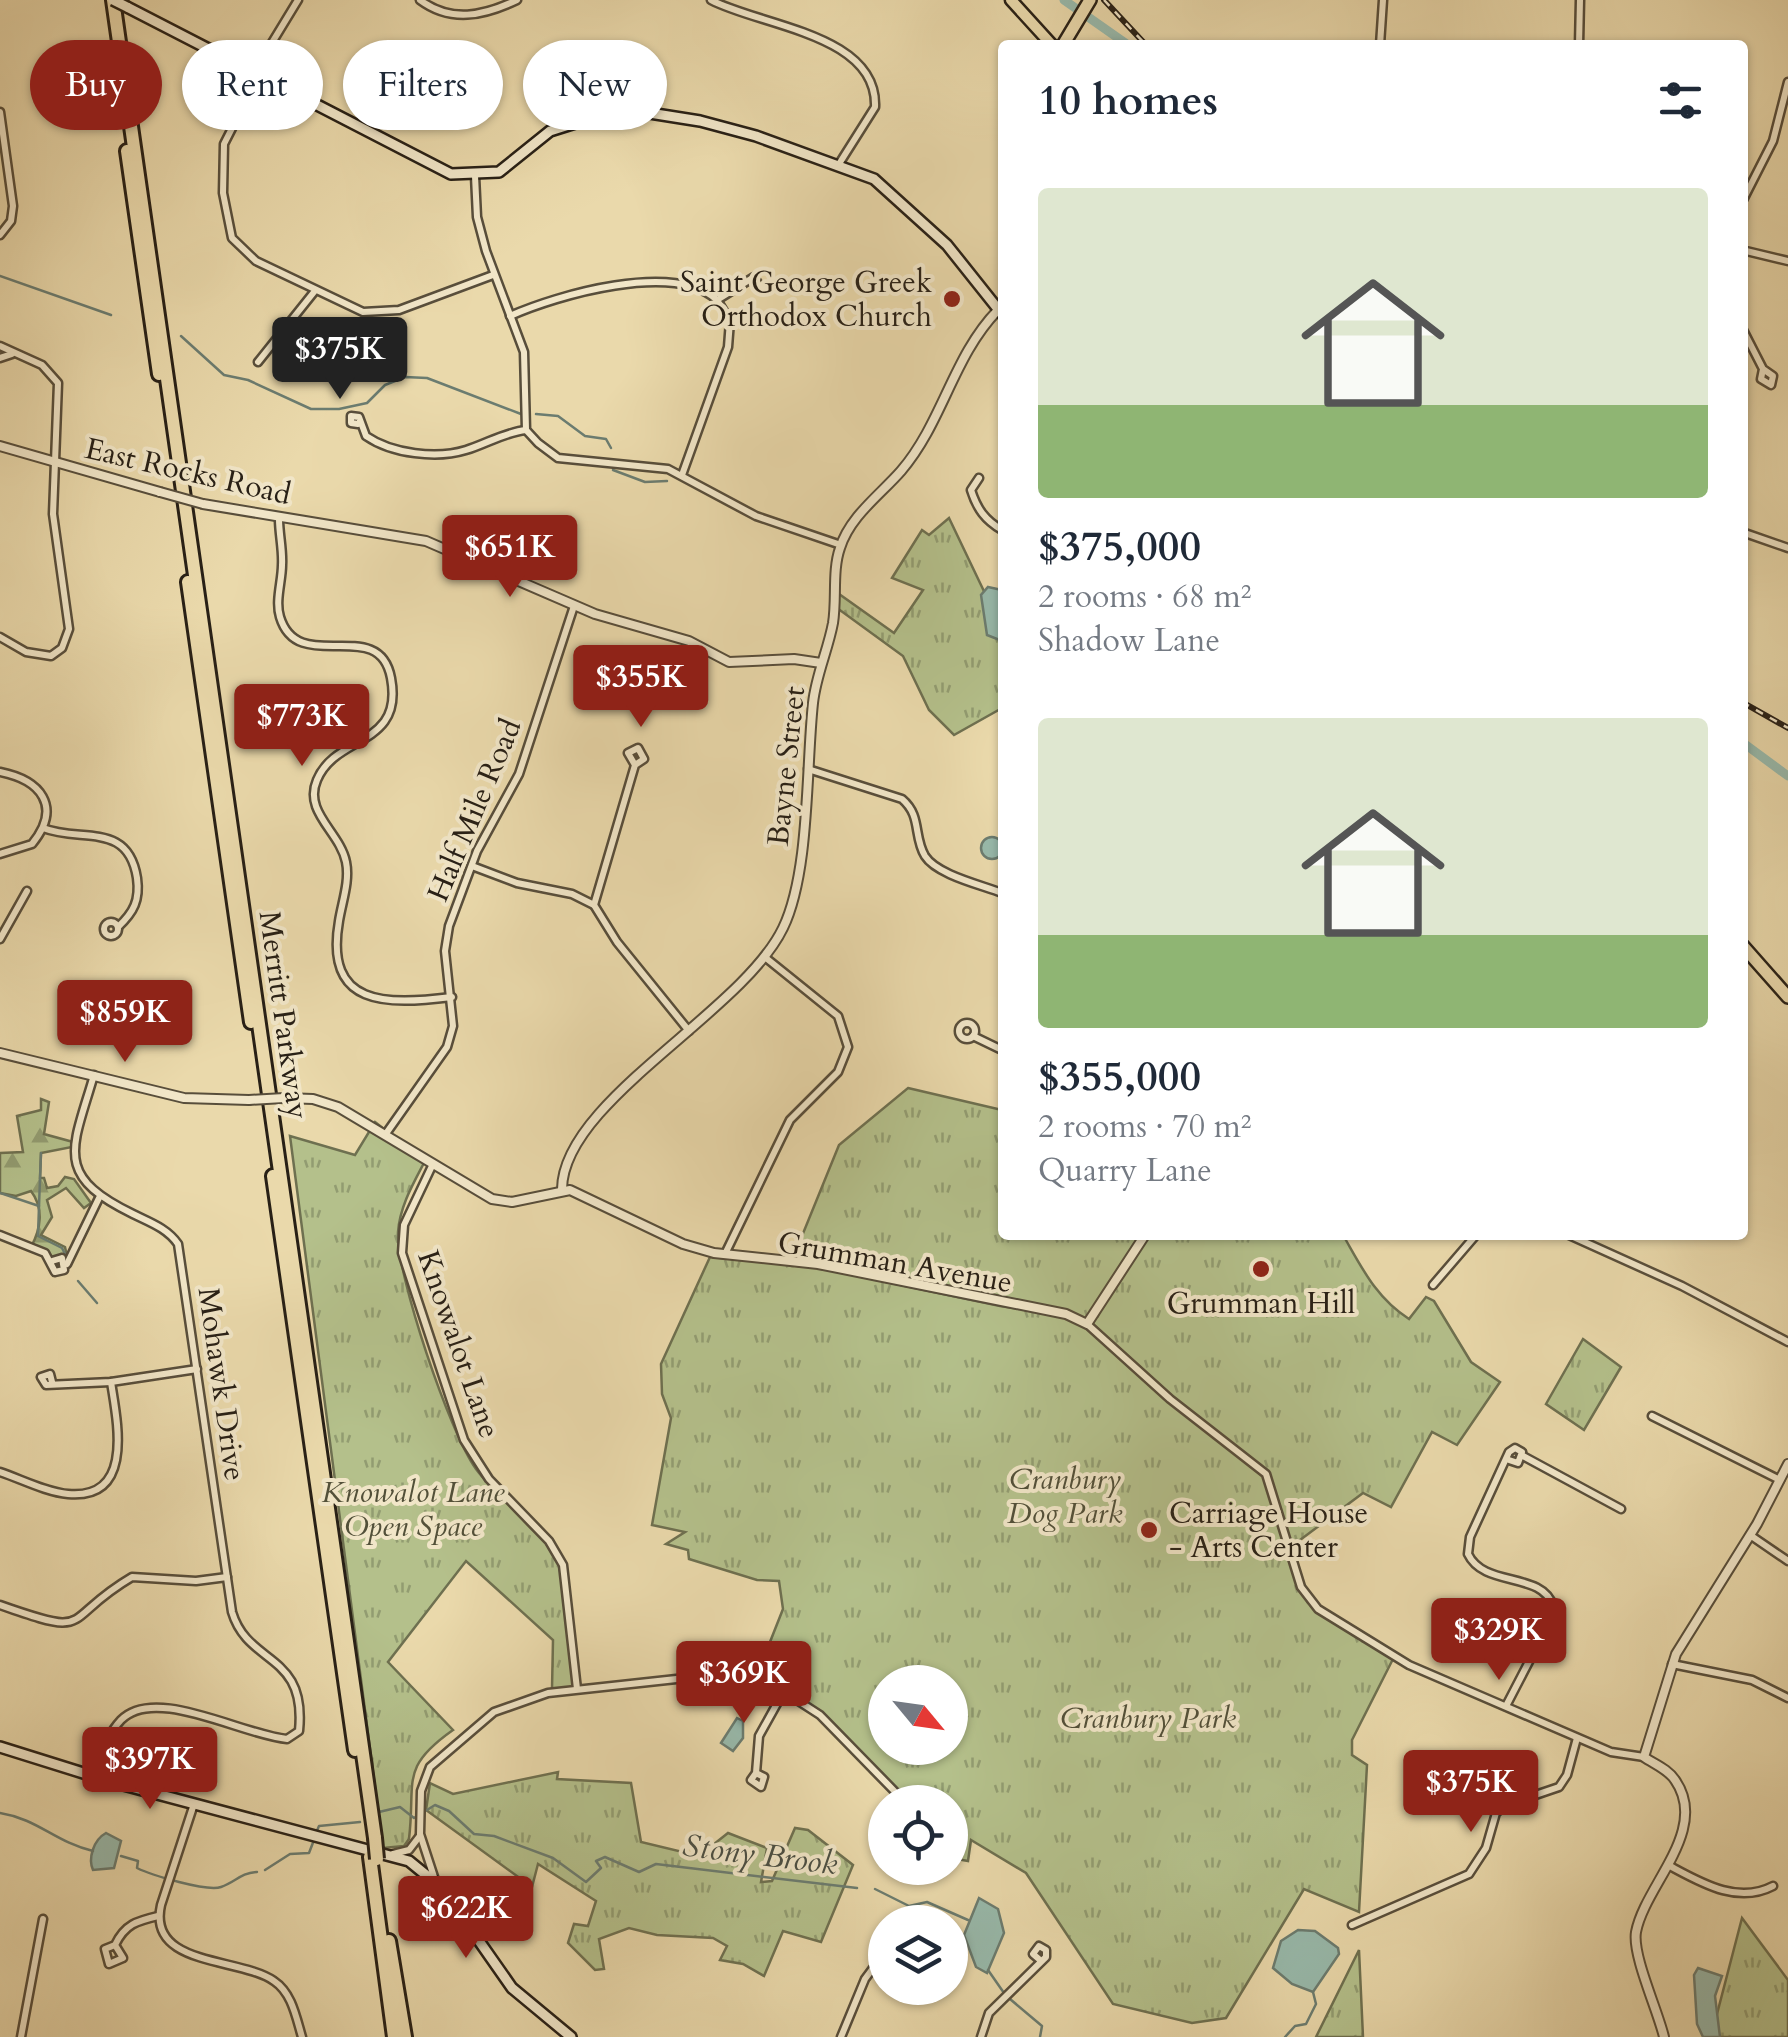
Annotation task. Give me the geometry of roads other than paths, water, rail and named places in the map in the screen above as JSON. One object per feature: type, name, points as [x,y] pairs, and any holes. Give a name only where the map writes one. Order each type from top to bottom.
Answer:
[{"type":"highway","name":"Merritt Parkway","points":[[111,0],[371,1838],[405,2037]]},
{"type":"highway","points":[[1066,40],[1090,0]]},
{"type":"highway","points":[[1748,952],[1788,997]]},
{"type":"highway","name":"Merritt Parkway","points":[[374,1858],[394,2037]]},
{"type":"main road","points":[[111,0],[189,40]]},
{"type":"main road","points":[[1011,0],[1047,40]]},
{"type":"main road","points":[[323,110],[427,165],[475,176],[504,169],[564,124],[637,111],[719,126],[840,164],[874,179],[900,198],[952,250],[998,309]]},
{"type":"main road","points":[[0,1747],[90,1776],[393,1854],[436,1881],[512,1988],[571,2037]]},
{"type":"street","points":[[276,40],[298,0]]},
{"type":"street","points":[[420,0],[441,12],[466,16],[517,0]]},
{"type":"street","points":[[711,0],[744,16],[840,47],[868,75],[875,107],[840,164]]},
{"type":"street","points":[[1380,40],[1382,0]]},
{"type":"street","points":[[1579,40],[1580,0]]},
{"type":"street","points":[[1748,190],[1773,141],[1788,82]]},
{"type":"street","points":[[0,112],[13,206],[9,225],[0,236]]},
{"type":"street","points":[[231,130],[222,150],[228,224],[247,254],[314,292],[375,314],[411,306],[494,275]]},
{"type":"street","points":[[475,176],[477,217],[494,275],[524,352],[526,430],[558,458],[650,464],[682,475],[756,516],[841,545]]},
{"type":"street","points":[[1748,251],[1788,261]]},
{"type":"street","points":[[717,300],[749,277],[758,279],[762,288]]},
{"type":"street","points":[[510,316],[561,295],[620,286],[691,287],[717,300],[730,321],[728,347],[682,475]]},
{"type":"street","points":[[258,362],[280,340],[314,292]]},
{"type":"street","name":"Bayne Street","points":[[562,1189],[570,1156],[614,1097],[766,958],[796,894],[820,663],[833,623],[841,545],[868,504],[918,448],[970,341],[998,314]]},
{"type":"street","points":[[1748,341],[1762,370]]},
{"type":"street","points":[[0,346],[42,364],[56,378],[60,418],[53,514],[68,619],[66,640],[56,654],[43,657],[0,637]]},
{"type":"street","points":[[0,358],[12,354]]},
{"type":"street","points":[[358,424],[366,436],[388,446],[442,454],[526,430]]},
{"type":"street","name":"East Rocks Road","points":[[0,446],[204,504],[426,541],[574,606],[689,641],[729,662],[794,659],[820,663]]},
{"type":"street","points":[[978,478],[970,490],[974,502],[984,518],[998,527]]},
{"type":"street","points":[[279,519],[283,559],[278,610],[286,630],[296,641],[314,648],[348,644],[369,648],[385,661],[392,684],[391,708],[383,726],[328,762],[313,792],[315,807],[339,843],[346,865],[336,965],[350,987],[370,997],[452,997]]},
{"type":"street","points":[[1748,534],[1788,548]]},
{"type":"street","name":"Half Mile Road","points":[[384,1135],[443,1056],[453,1026],[446,940],[472,866],[520,774],[574,606]]},
{"type":"street","points":[[594,905],[635,765]]},
{"type":"street","points":[[807,769],[902,799],[914,811],[922,848],[931,863],[998,892]]},
{"type":"street","points":[[0,772],[24,778],[39,790],[46,808],[42,828],[28,847],[0,854]]},
{"type":"street","points":[[42,828],[66,837],[105,835],[125,847],[134,865],[138,899],[134,910],[118,927]]},
{"type":"street","points":[[472,866],[518,883],[572,894],[594,905],[617,942],[689,1031]]},
{"type":"street","points":[[0,938],[27,891]]},
{"type":"street","points":[[725,1256],[792,1116],[838,1072],[846,1054],[846,1034],[838,1016],[766,958]]},
{"type":"street","points":[[973,1036],[998,1048]]},
{"type":"street","points":[[0,1053],[184,1098],[284,1098],[330,1103],[474,1192],[502,1201],[562,1189]]},
{"type":"street","points":[[0,1236],[17,1240],[52,1260],[52,1268],[58,1272],[66,1264],[99,1198],[78,1176],[72,1154],[94,1075]]},
{"type":"street","name":"Knowalot Lane","points":[[432,1166],[404,1226],[403,1256],[464,1440],[489,1479],[549,1541],[563,1565],[577,1690]]},
{"type":"street","name":"Grumman Avenue","points":[[562,1189],[580,1192],[683,1244],[725,1256],[818,1264],[1066,1314],[1087,1324],[1170,1399],[1266,1474],[1301,1587],[1318,1609],[1396,1658],[1578,1738],[1622,1755],[1644,1757]]},
{"type":"street","name":"Mohawk Drive","points":[[90,1776],[118,1724],[146,1706],[164,1706],[279,1738],[299,1731],[291,1678],[236,1625],[178,1244],[164,1230],[99,1198]]},
{"type":"street","points":[[1087,1324],[1141,1240]]},
{"type":"street","points":[[1433,1285],[1472,1240]]},
{"type":"street","points":[[1579,1240],[1682,1286],[1788,1342]]},
{"type":"street","points":[[52,1382],[110,1382],[197,1368]]},
{"type":"street","points":[[0,1472],[67,1494],[100,1486],[114,1470],[119,1454],[110,1382]]},
{"type":"street","points":[[1652,1416],[1780,1480]]},
{"type":"street","points":[[1506,1706],[1549,1623],[1553,1606],[1547,1594],[1480,1570],[1468,1554],[1470,1537],[1489,1492],[1509,1460],[1518,1463],[1523,1456],[1620,1509]]},
{"type":"street","points":[[1664,2037],[1636,1938],[1645,1909],[1680,1840],[1682,1796],[1672,1775],[1644,1757],[1672,1664],[1788,1464]]},
{"type":"street","points":[[1750,1535],[1788,1561]]},
{"type":"street","points":[[0,1605],[68,1624],[82,1619],[132,1577],[196,1580],[226,1576]]},
{"type":"street","points":[[1672,1664],[1752,1680],[1788,1698]]},
{"type":"street","points":[[436,1881],[420,1834],[430,1767],[467,1732],[510,1704],[577,1690],[737,1674],[768,1680],[841,1733],[889,1785]]},
{"type":"street","points":[[756,1773],[756,1744],[785,1691]]},
{"type":"street","points":[[1352,1926],[1469,1874],[1486,1848],[1496,1813],[1506,1805],[1559,1788],[1578,1738]]},
{"type":"street","points":[[194,1804],[158,1916],[164,1935],[176,1948],[277,1983],[290,2000],[302,2037]]},
{"type":"street","points":[[393,1854],[410,1850],[420,1834]]},
{"type":"street","points":[[1668,1865],[1725,1891],[1753,1893],[1773,1886]]},
{"type":"street","points":[[115,1945],[133,1922],[158,1916]]},
{"type":"street","points":[[21,2037],[43,1919]]},
{"type":"street","points":[[981,2037],[989,2013],[1040,1960]]},
{"type":"street","points":[[841,2037],[868,1975]]},
{"type":"waterway","points":[[1064,0],[1121,40]]},
{"type":"waterway","points":[[0,276],[111,315]]},
{"type":"waterway","points":[[181,336],[224,375],[248,380],[311,409],[367,403],[385,385],[405,377],[427,378],[521,414]]},
{"type":"waterway","points":[[536,414],[558,416],[585,436],[606,439],[611,448]]},
{"type":"waterway","points":[[613,470],[645,482],[667,481]]},
{"type":"waterway","points":[[1748,746],[1788,776]]},
{"type":"waterway","points":[[39,1206],[41,1153]]},
{"type":"waterway","points":[[0,1193],[39,1206],[38,1236],[62,1248],[66,1256]]},
{"type":"waterway","points":[[78,1281],[97,1303]]},
{"type":"waterway","name":"Stony Brook","points":[[379,1812],[400,1807],[414,1818],[435,1805],[449,1811],[474,1834],[494,1836],[553,1858],[586,1882],[601,1868],[596,1861],[605,1857],[639,1872],[656,1864],[857,1888]]},
{"type":"waterway","name":"Stony Brook","points":[[0,1813],[93,1851]]},
{"type":"waterway","name":"Stony Brook","points":[[316,1833],[319,1826],[360,1822]]},
{"type":"waterway","name":"Stony Brook","points":[[265,1870],[290,1854],[309,1853],[314,1840]]},
{"type":"waterway","name":"Stony Brook","points":[[121,1856],[138,1861],[137,1868],[144,1871],[204,1887],[221,1887],[257,1872]]},
{"type":"waterway","name":"Stony Brook","points":[[875,1889],[907,1905]]},
{"type":"waterway","name":"Stony Brook","points":[[914,1905],[934,1905]]},
{"type":"waterway","name":"Stony Brook","points":[[988,1970],[1004,1993]]},
{"type":"waterway","points":[[1285,2037],[1295,2026],[1306,2024],[1316,2004],[1313,1992]]},
{"type":"waterway","name":"Stony Brook","points":[[1010,1999],[1042,2026],[1040,2037]]},
{"type":"railway","points":[[1104,0],[1141,40]]},
{"type":"railway","points":[[1748,705],[1788,728]]},
{"type":"place","name":"Saint George Greek Orthodox Church","points":[[952,299]]},
{"type":"place","name":"Grumman Hill","points":[[1261,1269]]},
{"type":"place","name":"Carriage House - Arts Center","points":[[1149,1530]]},
{"type":"park label","name":"Cranbury Dog Park","points":[[1065,1496]]},
{"type":"park label","name":"Knowalot Lane Open Space","points":[[413,1509]]},
{"type":"park label","name":"Cranbury Park","points":[[1148,1718]]}]
